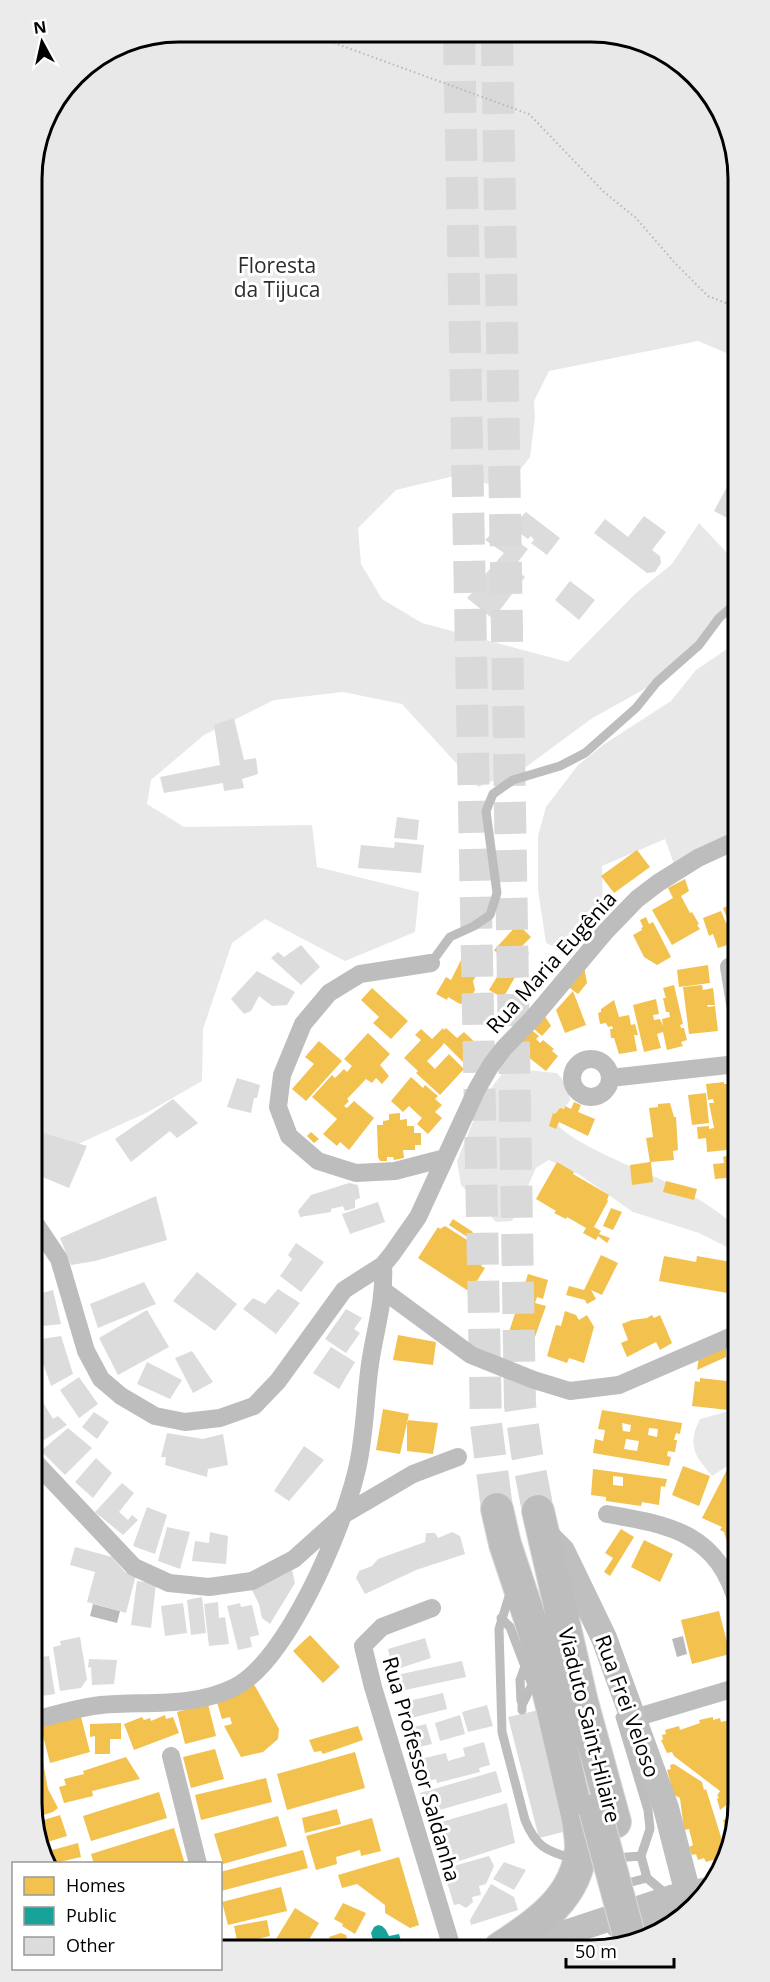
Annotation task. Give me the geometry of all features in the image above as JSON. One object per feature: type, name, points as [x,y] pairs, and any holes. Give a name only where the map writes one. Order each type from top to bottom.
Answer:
[{"type":"highway","points":[[497,1509],[535,1634],[578,1819],[581,1846],[589,1859],[555,1907],[513,1940]]},
{"type":"highway","name":"Viaduto Saint-Hilaire","points":[[540,1521],[582,1702],[605,1816],[624,1936]]},
{"type":"highway","name":"Viaduto Saint-Hilaire","points":[[535,1634],[605,1816],[645,1929]]},
{"type":"street","name":"Rua Maria Eugênia","points":[[383,1265],[418,1217],[477,1089],[491,1065],[606,931],[637,899],[698,858],[728,844]]},
{"type":"street","points":[[431,963],[360,974],[329,993],[303,1024],[282,1075],[278,1107],[289,1136],[318,1161],[327,1164],[357,1173],[395,1171],[446,1158]]},
{"type":"street","points":[[610,1078],[728,1065]]},
{"type":"street","points":[[42,1234],[59,1259],[86,1351],[101,1379],[121,1396],[155,1416],[185,1422],[220,1418],[254,1406],[278,1381],[344,1290],[383,1265]]},
{"type":"street","points":[[42,1718],[98,1705],[191,1701],[217,1695],[237,1687],[260,1670],[283,1637],[321,1571],[357,1472],[370,1362],[384,1290],[383,1265]]},
{"type":"street","points":[[384,1290],[471,1355],[534,1380],[570,1390],[619,1385],[728,1338]]},
{"type":"street","points":[[42,1469],[134,1567],[169,1583],[209,1587],[252,1581],[294,1559],[343,1515],[413,1474],[458,1456]]},
{"type":"street","points":[[607,1514],[656,1524],[693,1538],[716,1561],[728,1582]]},
{"type":"street","name":"Rua Frei Veloso","points":[[540,1521],[562,1551],[604,1638],[625,1712],[666,1808],[686,1901]]},
{"type":"street","name":"Rua Professor Saldanha","points":[[432,1608],[382,1627],[363,1646],[373,1687],[450,1940]]},
{"type":"street","points":[[625,1712],[728,1689]]},
{"type":"street","points":[[171,1756],[198,1862]]},
{"type":"street","points":[[544,1940],[686,1901]]},
{"type":"street","points":[[632,1933],[686,1901]]},
{"type":"street","points":[[570,1931],[617,1937]]},
{"type":"lane","points":[[431,963],[450,937],[474,926],[490,915],[497,893],[486,811],[493,794],[513,780],[560,766],[585,753],[636,708],[657,682],[699,645],[719,618],[728,610]]},
{"type":"lane","points":[[516,1577],[499,1629],[499,1673],[502,1732],[525,1820],[535,1842],[550,1851],[589,1859],[641,1856]]},
{"type":"lane","points":[[501,1618],[510,1627],[524,1669],[532,1685],[524,1689],[522,1708]]},
{"type":"lane","points":[[604,1638],[600,1644],[600,1650],[610,1684]]},
{"type":"lane","points":[[625,1712],[648,1810],[650,1829],[641,1856],[647,1878],[686,1901]]},
{"type":"lane","points":[[608,1888],[647,1878]]},
{"type":"path","points":[[332,42],[530,114],[604,192],[636,218],[674,262],[708,296],[728,304]]},
{"type":"green space","name":"Floresta da Tijuca","points":[[170,42],[600,42],[635,49],[651,56],[681,76],[700,96],[718,127],[723,144],[728,179],[728,354],[698,341],[549,371],[534,401],[535,418],[530,457],[506,488],[454,476],[396,490],[358,528],[361,564],[382,599],[422,623],[568,662],[635,594],[672,564],[699,523],[728,554],[728,613],[648,687],[591,719],[526,767],[478,787],[402,704],[343,692],[274,700],[204,735],[151,780],[147,804],[184,827],[312,825],[317,867],[419,892],[415,932],[345,961],[265,919],[232,943],[203,1029],[202,1081],[148,1112],[76,1145],[42,1134],[42,170],[52,127],[60,111],[82,82],[103,65],[127,52]]},
{"type":"green space","points":[[728,648],[728,835],[675,867],[665,839],[602,866],[603,910],[570,953],[546,943],[538,890],[538,836],[546,807],[578,765],[603,745],[671,701],[696,670]]},
{"type":"green space","points":[[506,1068],[557,1073],[568,1086],[570,1101],[553,1119],[561,1128],[590,1147],[673,1185],[713,1209],[728,1221],[728,1248],[699,1233],[633,1212],[580,1175],[549,1160],[536,1168],[512,1221],[496,1222],[461,1185],[457,1161],[481,1102]]},
{"type":"green space","points":[[728,1408],[728,1466],[712,1476],[697,1456],[693,1443],[694,1436],[700,1419],[726,1412]]},
{"type":"shaded area","points":[[93,1604],[120,1611],[117,1623],[90,1616]]},
{"type":"shaded area","points":[[683,1636],[687,1654],[677,1657],[672,1639]]},
{"type":"building: Homes","points":[[637,850],[650,867],[614,893],[601,876]]},
{"type":"building: Homes","points":[[685,879],[689,891],[681,896],[700,929],[672,945],[652,910],[673,898],[668,888]]},
{"type":"building: Homes","points":[[728,906],[728,920],[723,908]]},
{"type":"building: Homes","points":[[721,911],[728,923],[728,945],[718,948],[713,934],[709,936],[703,918]]},
{"type":"building: Homes","points":[[646,917],[649,924],[653,922],[671,957],[657,965],[644,957],[633,935],[642,930],[640,920]]},
{"type":"building: Homes","points":[[518,924],[531,937],[520,948],[529,953],[503,998],[489,990],[506,962],[494,950]]},
{"type":"building: Homes","points":[[461,960],[479,970],[473,981],[475,990],[468,1002],[460,1004],[448,997],[447,1000],[436,994],[446,977],[451,980]]},
{"type":"building: Homes","points":[[708,965],[710,983],[679,987],[677,970]]},
{"type":"building: Homes","points":[[584,966],[587,983],[578,994],[567,986]]},
{"type":"building: Homes","points":[[674,985],[683,1024],[680,1025],[684,1028],[687,1040],[681,1042],[683,1046],[667,1050],[663,1032],[657,1034],[661,1048],[644,1052],[633,1005],[656,999],[659,1014],[653,1015],[654,1020],[660,1019],[663,1026],[662,1019],[670,1017],[669,1012],[666,1012],[663,988]]},
{"type":"building: Homes","points":[[702,985],[703,990],[713,988],[715,1005],[707,1005],[708,1007],[715,1006],[718,1031],[689,1034],[683,987]]},
{"type":"building: Homes","points":[[372,988],[408,1021],[391,1039],[373,1023],[379,1017],[361,1000]]},
{"type":"building: Homes","points":[[573,991],[586,1025],[565,1033],[556,1010]]},
{"type":"building: Homes","points":[[614,1000],[619,1017],[629,1015],[631,1025],[635,1024],[638,1035],[634,1035],[637,1051],[619,1054],[614,1038],[611,1038],[612,1026],[608,1027],[606,1023],[600,1024],[598,1013]]},
{"type":"building: Homes","points":[[543,1013],[551,1026],[542,1036],[534,1029]]},
{"type":"building: Homes","points":[[443,1028],[457,1038],[464,1032],[482,1049],[466,1065],[444,1043],[427,1061],[435,1069],[449,1054],[464,1069],[440,1095],[416,1073],[418,1071],[404,1058],[421,1040],[415,1035],[421,1029],[432,1039]]},
{"type":"building: Homes","points":[[529,1028],[539,1036],[536,1039],[540,1043],[543,1040],[554,1049],[552,1051],[558,1056],[546,1071],[514,1046]]},
{"type":"building: Homes","points":[[368,1033],[390,1054],[380,1065],[389,1076],[382,1084],[376,1078],[372,1083],[366,1079],[347,1099],[349,1101],[344,1106],[347,1108],[354,1101],[374,1118],[349,1150],[340,1142],[337,1146],[323,1134],[337,1119],[312,1097],[332,1075],[335,1078],[344,1069],[347,1072],[352,1066],[344,1059]]},
{"type":"building: Homes","points":[[319,1041],[342,1061],[306,1101],[292,1089],[314,1064],[305,1057]]},
{"type":"building: Homes","points":[[411,1077],[423,1088],[425,1085],[438,1096],[435,1099],[442,1105],[435,1112],[442,1118],[428,1134],[417,1124],[422,1118],[409,1106],[403,1112],[391,1101]]},
{"type":"building: Homes","points":[[724,1082],[728,1084],[728,1150],[707,1152],[706,1138],[698,1139],[697,1127],[714,1128],[709,1103],[714,1103],[713,1099],[708,1100],[706,1084]]},
{"type":"building: Homes","points":[[706,1093],[709,1123],[692,1125],[688,1095]]},
{"type":"building: Homes","points":[[574,1102],[581,1105],[578,1112],[595,1119],[588,1136],[559,1122],[556,1129],[549,1126],[553,1113],[555,1114],[560,1108],[564,1109],[565,1106],[571,1109]]},
{"type":"building: Homes","points":[[670,1103],[674,1117],[676,1117],[678,1150],[673,1151],[674,1160],[651,1162],[653,1182],[632,1185],[630,1165],[650,1162],[646,1138],[653,1137],[649,1108],[658,1107],[658,1104]]},
{"type":"building: Homes","points":[[400,1113],[400,1120],[407,1119],[407,1126],[414,1126],[414,1133],[421,1133],[421,1145],[415,1145],[415,1150],[403,1150],[404,1158],[394,1160],[393,1157],[387,1157],[387,1161],[380,1161],[377,1125],[383,1125],[383,1121],[389,1120],[389,1114]]},
{"type":"building: Homes","points":[[311,1132],[319,1139],[314,1143],[307,1136]]},
{"type":"building: Homes","points":[[728,1156],[728,1178],[715,1179],[713,1164],[724,1163],[723,1157]]},
{"type":"building: Homes","points":[[557,1162],[609,1195],[594,1227],[601,1231],[599,1234],[610,1238],[607,1243],[598,1236],[596,1240],[583,1233],[586,1228],[567,1217],[566,1219],[554,1213],[556,1211],[536,1199]]},
{"type":"building: Homes","points":[[666,1181],[697,1189],[694,1200],[663,1192]]},
{"type":"building: Homes","points":[[611,1208],[622,1212],[613,1230],[603,1226]]},
{"type":"building: Homes","points":[[453,1219],[473,1232],[469,1238],[449,1225]]},
{"type":"building: Homes","points":[[445,1226],[489,1254],[481,1266],[485,1268],[470,1292],[418,1258],[438,1227],[440,1229]]},
{"type":"building: Homes","points":[[601,1255],[618,1263],[602,1295],[591,1290],[596,1299],[587,1304],[585,1300],[566,1295],[569,1286],[584,1290]]},
{"type":"building: Homes","points":[[664,1256],[696,1262],[697,1256],[728,1261],[728,1293],[659,1281]]},
{"type":"building: Homes","points":[[528,1274],[548,1280],[543,1299],[537,1297],[535,1303],[546,1306],[531,1348],[506,1341]]},
{"type":"building: Homes","points":[[565,1311],[576,1315],[579,1320],[587,1315],[594,1327],[584,1363],[569,1358],[567,1363],[547,1356],[556,1325],[561,1326]]},
{"type":"building: Homes","points":[[652,1315],[654,1318],[660,1315],[672,1343],[660,1350],[656,1342],[627,1357],[621,1343],[628,1340],[622,1324]]},
{"type":"building: Homes","points":[[398,1335],[436,1342],[433,1365],[393,1360]]},
{"type":"building: Homes","points":[[726,1345],[726,1357],[697,1370],[699,1357]]},
{"type":"building: Homes","points":[[700,1378],[727,1381],[728,1410],[692,1406],[695,1381],[700,1382]]},
{"type":"building: Homes","points":[[383,1409],[409,1414],[400,1454],[376,1450]]},
{"type":"building: Homes","points":[[602,1410],[682,1423],[680,1434],[676,1433],[674,1440],[677,1440],[675,1452],[668,1451],[667,1456],[671,1457],[669,1466],[593,1453],[595,1439],[603,1441],[605,1430],[598,1429]],"holes":[[[622,1423],[631,1425],[630,1432],[623,1431]],[[649,1428],[658,1429],[657,1437],[648,1435]],[[626,1439],[639,1441],[637,1451],[624,1449]]]},
{"type":"building: Homes","points":[[407,1420],[438,1423],[433,1454],[407,1451]]},
{"type":"building: Homes","points":[[683,1466],[710,1476],[699,1506],[672,1495]]},
{"type":"building: Homes","points":[[728,1468],[728,1545],[724,1532],[720,1530],[722,1527],[702,1518]]},
{"type":"building: Homes","points":[[593,1469],[667,1479],[665,1487],[661,1486],[659,1505],[642,1502],[641,1506],[606,1501],[606,1497],[591,1495]],"holes":[[[613,1476],[623,1477],[623,1486],[613,1485]]]},
{"type":"building: Homes","points":[[621,1529],[634,1537],[610,1576],[604,1572],[613,1558],[605,1553]]},
{"type":"building: Homes","points":[[644,1540],[673,1554],[660,1582],[631,1567]]},
{"type":"building: Homes","points":[[719,1611],[728,1655],[692,1664],[681,1620]]},
{"type":"building: Homes","points":[[310,1635],[340,1667],[323,1683],[293,1651]]},
{"type":"building: Homes","points":[[251,1679],[279,1729],[278,1739],[263,1752],[241,1757],[224,1726],[232,1724],[230,1717],[222,1719],[216,1699]]},
{"type":"building: Homes","points":[[208,1704],[216,1736],[185,1744],[177,1712]]},
{"type":"building: Homes","points":[[80,1713],[90,1752],[50,1763],[42,1723]]},
{"type":"building: Homes","points":[[165,1715],[166,1719],[173,1717],[179,1733],[134,1750],[124,1724],[142,1717],[144,1720],[150,1718],[151,1721]]},
{"type":"building: Homes","points":[[713,1717],[713,1720],[720,1718],[721,1722],[728,1720],[728,1804],[720,1810],[717,1796],[720,1791],[674,1756],[672,1752],[667,1753],[661,1740],[663,1740],[662,1735],[666,1734],[665,1730],[679,1726],[680,1730],[700,1723],[699,1720]]},
{"type":"building: Homes","points":[[121,1723],[121,1739],[110,1739],[110,1754],[95,1754],[95,1736],[90,1737],[90,1724]]},
{"type":"building: Homes","points":[[358,1726],[363,1740],[323,1754],[321,1751],[314,1752],[309,1740]]},
{"type":"building: Homes","points":[[215,1749],[224,1779],[191,1788],[183,1757]]},
{"type":"building: Homes","points":[[355,1752],[365,1788],[287,1810],[277,1774]]},
{"type":"building: Homes","points":[[42,1757],[48,1789],[58,1808],[43,1815]]},
{"type":"building: Homes","points":[[126,1757],[140,1779],[92,1791],[93,1796],[64,1803],[59,1787],[66,1785],[64,1779],[84,1774],[83,1771]]},
{"type":"building: Homes","points":[[674,1764],[702,1782],[704,1790],[706,1789],[722,1841],[716,1859],[706,1862],[704,1858],[698,1860],[696,1854],[692,1855],[689,1847],[693,1845],[689,1829],[684,1830],[680,1798],[674,1795],[667,1770],[671,1769],[670,1765]]},
{"type":"building: Homes","points":[[266,1778],[272,1802],[201,1820],[195,1795]]},
{"type":"building: Homes","points":[[159,1792],[167,1818],[91,1841],[83,1816]]},
{"type":"building: Homes","points":[[337,1809],[341,1824],[305,1833],[302,1818]]},
{"type":"building: Homes","points":[[60,1815],[67,1836],[48,1842],[43,1820]]},
{"type":"building: Homes","points":[[278,1816],[287,1846],[223,1864],[214,1834]]},
{"type":"building: Homes","points":[[372,1818],[381,1851],[361,1856],[360,1850],[336,1857],[337,1864],[316,1870],[306,1836]]},
{"type":"building: Homes","points":[[174,1828],[184,1862],[93,1862],[91,1854]]},
{"type":"building: Homes","points":[[78,1843],[81,1857],[56,1862],[51,1850]]},
{"type":"building: Homes","points":[[303,1850],[308,1868],[222,1891],[222,1871]]},
{"type":"building: Homes","points":[[399,1857],[419,1925],[410,1928],[385,1913],[385,1905],[357,1884],[342,1888],[338,1875]]},
{"type":"building: Homes","points":[[281,1887],[287,1911],[228,1925],[222,1902]]},
{"type":"building: Homes","points":[[343,1903],[366,1913],[355,1934],[334,1919]]},
{"type":"building: Homes","points":[[295,1908],[319,1923],[309,1940],[275,1940]]},
{"type":"building: Homes","points":[[267,1920],[270,1936],[257,1940],[237,1940],[234,1926]]},
{"type":"building: Homes","points":[[341,1933],[346,1935],[347,1940],[330,1940],[329,1937]]},
{"type":"building: Public","points":[[382,1926],[389,1936],[399,1934],[401,1940],[373,1940],[371,1933],[374,1927]]},
{"type":"building: Other","points":[[728,485],[728,518],[714,511]]},
{"type":"building: Other","points":[[526,512],[560,538],[547,555],[531,543],[534,540],[531,536],[528,539],[511,527]]},
{"type":"building: Other","points":[[644,516],[666,532],[652,550],[660,556],[661,563],[655,572],[647,573],[594,533],[605,519],[628,537]]},
{"type":"building: Other","points":[[495,530],[511,544],[514,539],[528,549],[514,567],[525,577],[493,619],[467,598],[475,590],[465,580],[473,571],[481,579],[504,553],[485,540]]},
{"type":"building: Other","points":[[570,581],[595,600],[579,620],[555,600]]},
{"type":"building: Other","points":[[234,718],[244,760],[256,758],[258,774],[242,779],[244,788],[224,791],[223,783],[164,793],[160,777],[220,765],[214,725]]},
{"type":"building: Other","points":[[397,817],[419,820],[417,840],[394,838]]},
{"type":"building: Other","points":[[395,842],[424,845],[421,873],[358,868],[361,845],[394,848]]},
{"type":"building: Other","points":[[301,945],[320,967],[301,985],[271,958],[278,952],[284,957]]},
{"type":"building: Other","points":[[257,971],[295,992],[287,1005],[272,1006],[259,996],[251,1011],[244,1014],[231,999]]},
{"type":"building: Other","points":[[237,1078],[260,1085],[251,1113],[227,1107]]},
{"type":"building: Other","points":[[173,1099],[198,1123],[177,1138],[170,1131],[131,1162],[115,1139]]},
{"type":"building: Other","points":[[42,1133],[87,1146],[69,1188],[42,1177]]},
{"type":"building: Other","points":[[349,1183],[358,1185],[360,1198],[355,1200],[355,1208],[345,1211],[343,1206],[331,1209],[331,1212],[300,1217],[298,1211],[311,1195]]},
{"type":"building: Other","points":[[156,1196],[167,1240],[95,1261],[71,1265],[60,1238]]},
{"type":"building: Other","points":[[378,1202],[385,1222],[350,1234],[342,1214]]},
{"type":"building: Other","points":[[296,1243],[324,1262],[301,1292],[280,1276],[292,1259],[288,1255]]},
{"type":"building: Other","points":[[197,1272],[237,1304],[215,1331],[173,1301]]},
{"type":"building: Other","points":[[144,1282],[156,1304],[98,1328],[90,1304]]},
{"type":"building: Other","points":[[278,1289],[300,1303],[276,1334],[243,1309],[253,1298],[265,1304]]},
{"type":"building: Other","points":[[53,1290],[61,1324],[42,1326],[42,1293]]},
{"type":"building: Other","points":[[346,1309],[362,1318],[354,1329],[360,1333],[346,1353],[325,1339]]},
{"type":"building: Other","points":[[147,1310],[169,1347],[118,1375],[99,1338]]},
{"type":"building: Other","points":[[61,1336],[73,1374],[51,1386],[42,1360],[42,1339]]},
{"type":"building: Other","points":[[331,1347],[355,1362],[339,1389],[313,1373]]},
{"type":"building: Other","points":[[192,1351],[213,1382],[193,1393],[175,1358]]},
{"type":"building: Other","points":[[147,1362],[182,1380],[170,1399],[137,1384]]},
{"type":"building: Other","points":[[79,1377],[98,1404],[79,1418],[60,1390]]},
{"type":"building: Other","points":[[42,1401],[53,1419],[58,1416],[67,1425],[42,1441]]},
{"type":"building: Other","points":[[94,1412],[109,1422],[97,1439],[82,1427]]},
{"type":"building: Other","points":[[68,1428],[92,1448],[65,1475],[42,1450]]},
{"type":"building: Other","points":[[167,1433],[203,1439],[223,1434],[228,1465],[208,1469],[207,1477],[165,1465],[166,1457],[161,1457]]},
{"type":"building: Other","points":[[304,1446],[324,1460],[289,1501],[274,1491]]},
{"type":"building: Other","points":[[96,1458],[112,1473],[93,1498],[75,1482]]},
{"type":"building: Other","points":[[122,1483],[134,1493],[119,1512],[128,1520],[132,1515],[138,1520],[123,1535],[95,1512]]},
{"type":"building: Other","points":[[147,1507],[167,1515],[155,1554],[133,1546]]},
{"type":"building: Other","points":[[167,1527],[190,1532],[180,1569],[158,1561]]},
{"type":"building: Other","points":[[210,1532],[228,1536],[226,1564],[192,1561],[195,1541],[209,1543]]},
{"type":"building: Other","points":[[452,1532],[460,1536],[465,1554],[416,1570],[365,1594],[356,1578],[359,1571],[372,1566],[378,1559],[425,1542],[426,1533],[435,1533],[438,1538]]},
{"type":"building: Other","points":[[75,1547],[112,1557],[125,1572],[136,1575],[126,1613],[87,1602],[95,1572],[70,1565]]},
{"type":"building: Other","points":[[292,1570],[295,1583],[270,1624],[262,1618],[259,1604],[252,1590]]},
{"type":"building: Other","points":[[137,1581],[156,1583],[151,1628],[131,1625]]},
{"type":"building: Other","points":[[202,1597],[206,1633],[191,1635],[187,1600]]},
{"type":"building: Other","points":[[218,1602],[219,1618],[225,1617],[229,1644],[209,1646],[204,1604]]},
{"type":"building: Other","points":[[183,1603],[187,1633],[165,1636],[161,1606]]},
{"type":"building: Other","points":[[240,1603],[241,1607],[252,1605],[259,1635],[250,1637],[252,1647],[238,1650],[227,1606]]},
{"type":"building: Other","points":[[80,1637],[87,1679],[81,1688],[60,1691],[53,1647],[61,1645],[60,1641]]},
{"type":"building: Other","points":[[425,1638],[431,1658],[391,1671],[387,1659],[390,1658],[388,1649]]},
{"type":"building: Other","points":[[49,1656],[55,1694],[42,1696],[42,1657]]},
{"type":"building: Other","points":[[89,1659],[117,1660],[114,1684],[92,1685],[91,1667],[88,1668]]},
{"type":"building: Other","points":[[462,1661],[466,1677],[396,1692],[392,1676]]},
{"type":"building: Other","points":[[443,1693],[447,1709],[411,1718],[408,1701]]},
{"type":"building: Other","points":[[487,1705],[493,1726],[468,1732],[462,1712]]},
{"type":"building: Other","points":[[539,1710],[571,1830],[539,1838],[508,1717]]},
{"type":"building: Other","points":[[460,1715],[465,1734],[440,1741],[435,1723]]},
{"type":"building: Other","points":[[426,1724],[432,1744],[411,1749],[406,1729]]},
{"type":"building: Other","points":[[484,1742],[490,1765],[479,1768],[480,1772],[437,1783],[436,1779],[422,1783],[416,1760],[446,1753],[448,1761],[465,1756],[463,1748]]},
{"type":"building: Other","points":[[496,1771],[502,1792],[426,1814],[420,1793]]},
{"type":"building: Other","points":[[507,1803],[515,1843],[444,1866],[434,1824]]},
{"type":"building: Other","points":[[489,1856],[494,1866],[486,1884],[479,1886],[481,1895],[472,1897],[473,1902],[466,1908],[459,1904],[454,1905],[443,1869]]},
{"type":"building: Other","points":[[504,1862],[526,1870],[514,1890],[493,1879]]},
{"type":"building: Other","points":[[491,1884],[514,1897],[518,1910],[471,1925],[470,1920]]},
{"type":"tunnel","points":[[459,42],[486,1424],[497,1509]]},
{"type":"tunnel","points":[[497,42],[520,1405],[538,1511]]}]
